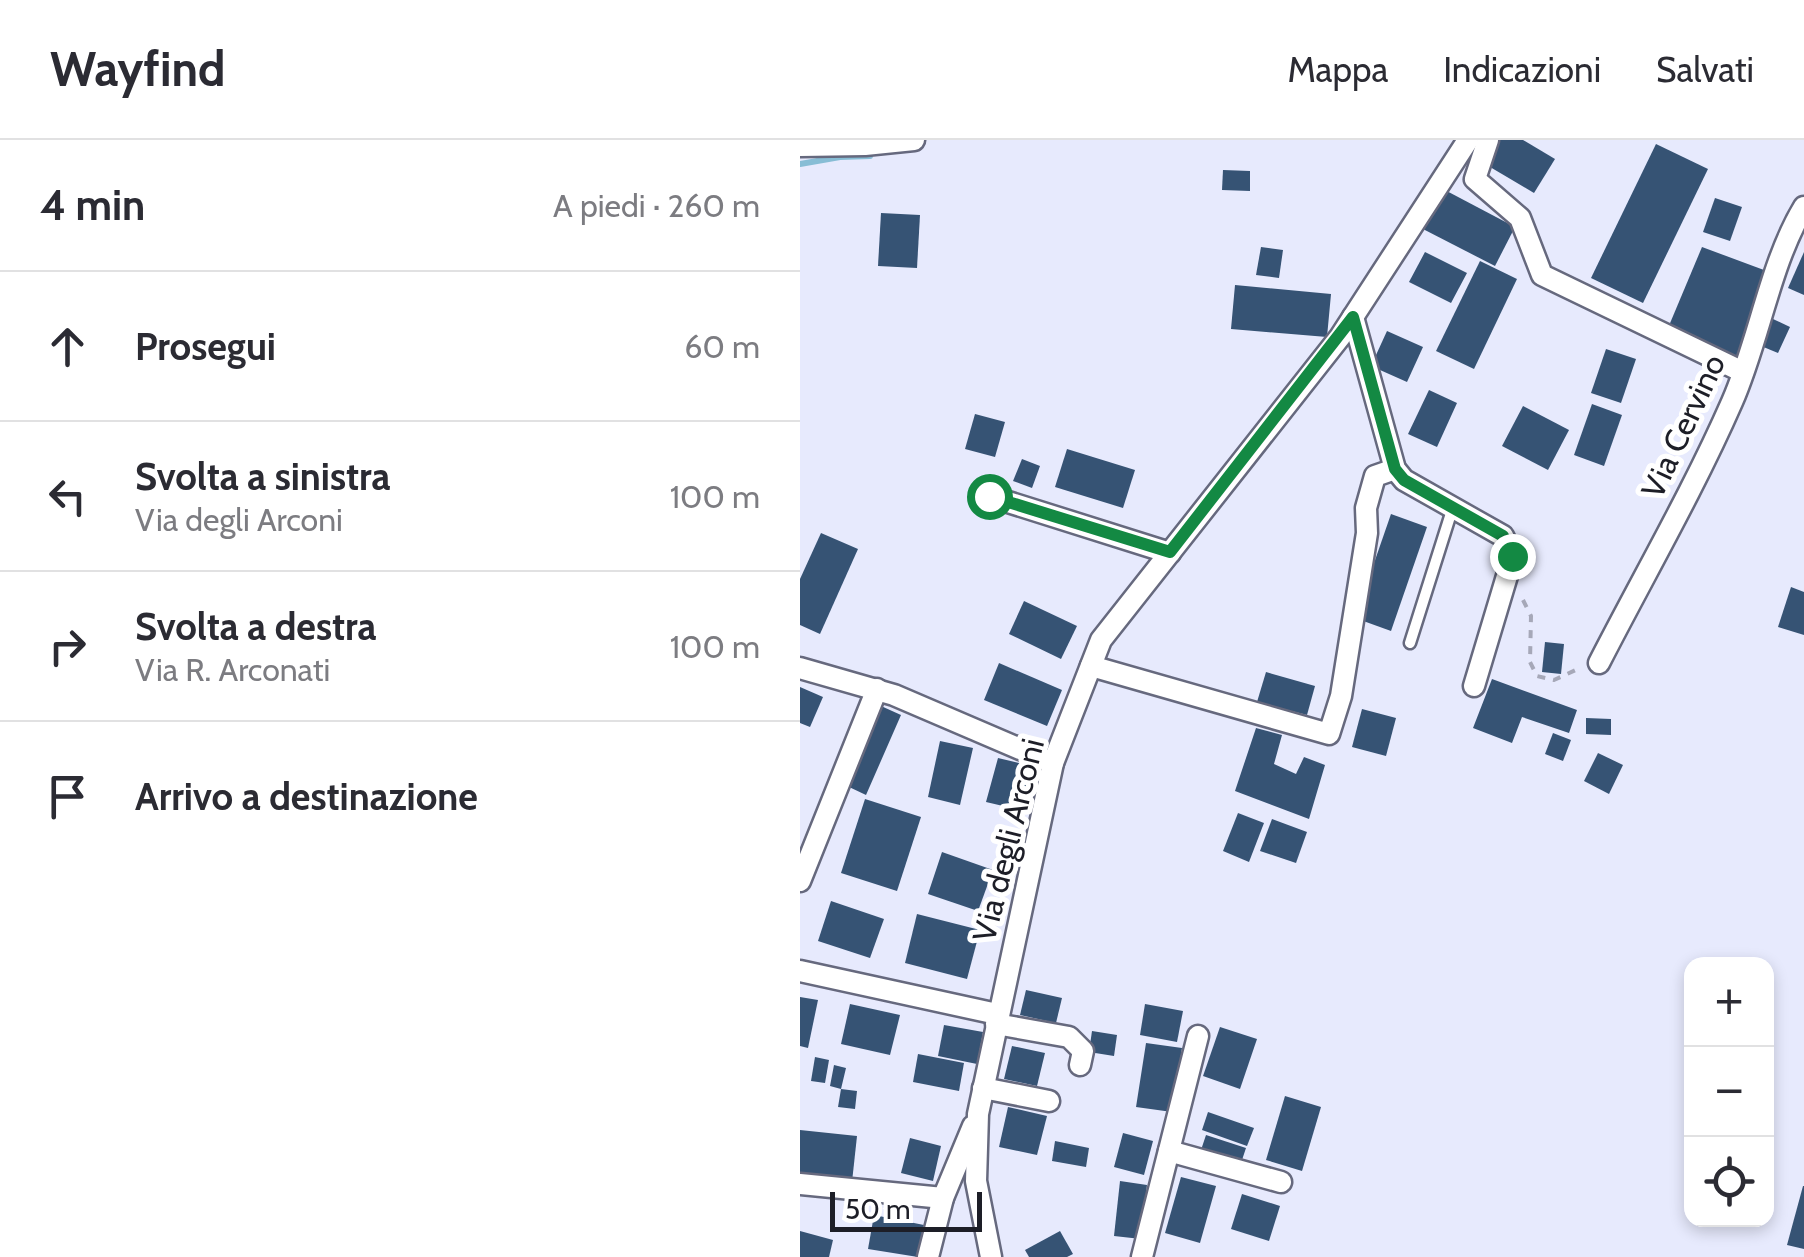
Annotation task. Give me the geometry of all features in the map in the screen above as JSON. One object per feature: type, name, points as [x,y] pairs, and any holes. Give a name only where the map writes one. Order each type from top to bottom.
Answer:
[{"type":"street","points":[[800,146],[866,146],[914,140]]},
{"type":"street","name":"Via degli Arconi","points":[[991,1257],[976,1181],[978,1114],[1053,763],[1101,640],[1353,317],[1468,140]]},
{"type":"street","points":[[1488,140],[1475,179],[1520,218],[1542,275],[1742,372]]},
{"type":"street","name":"Via Cervino","points":[[1599,664],[1732,401],[1762,323],[1784,248],[1804,207]]},
{"type":"street","points":[[1353,317],[1395,469],[1404,480],[1503,536],[1512,556],[1474,686]]},
{"type":"street","points":[[1091,666],[1329,734],[1341,696],[1368,534],[1366,508],[1375,476],[1395,469]]},
{"type":"street","points":[[989,496],[1170,552]]},
{"type":"street","points":[[800,668],[877,690],[1053,763]]},
{"type":"street","points":[[800,881],[877,690]]},
{"type":"street","points":[[800,971],[1070,1037],[1082,1051],[1080,1065]]},
{"type":"street","points":[[1142,1257],[1198,1036]]},
{"type":"street","points":[[983,1088],[1049,1101]]},
{"type":"street","points":[[928,1257],[943,1198],[978,1114]]},
{"type":"street","points":[[1169,1152],[1281,1182]]},
{"type":"street","points":[[800,1184],[943,1198]]},
{"type":"lane","points":[[1410,643],[1452,507]]},
{"type":"path","points":[[1512,556],[1523,605],[1531,616],[1530,662],[1537,676],[1554,680],[1599,664]]},
{"type":"building","points":[[1499,140],[1523,140],[1555,159],[1534,193],[1485,164]]},
{"type":"building","points":[[1656,144],[1708,169],[1643,303],[1591,278]]},
{"type":"building","points":[[1223,170],[1250,171],[1250,191],[1222,190]]},
{"type":"building","points":[[1441,188],[1515,227],[1495,266],[1421,228]]},
{"type":"building","points":[[1715,198],[1742,207],[1730,241],[1703,232]]},
{"type":"building","points":[[881,213],[920,215],[917,268],[878,266]]},
{"type":"building","points":[[1261,247],[1283,250],[1279,278],[1256,275]]},
{"type":"building","points":[[1702,247],[1772,273],[1734,364],[1668,328]]},
{"type":"building","points":[[1425,252],[1467,273],[1451,303],[1409,282]]},
{"type":"building","points":[[1804,252],[1804,295],[1788,288]]},
{"type":"building","points":[[1480,261],[1517,279],[1474,369],[1436,351]]},
{"type":"building","points":[[1235,285],[1331,294],[1327,337],[1231,329]]},
{"type":"building","points":[[1773,319],[1790,327],[1778,353],[1761,346]]},
{"type":"building","points":[[1387,331],[1423,347],[1407,382],[1371,366]]},
{"type":"building","points":[[1606,349],[1636,359],[1621,403],[1591,393]]},
{"type":"building","points":[[1429,390],[1457,403],[1437,447],[1408,434]]},
{"type":"building","points":[[1592,404],[1622,415],[1604,466],[1574,455]]},
{"type":"building","points":[[1523,406],[1569,430],[1548,470],[1502,446]]},
{"type":"building","points":[[975,414],[1005,422],[995,457],[965,449]]},
{"type":"building","points":[[1067,449],[1135,470],[1123,508],[1055,487]]},
{"type":"building","points":[[1022,459],[1040,466],[1032,488],[1013,481]]},
{"type":"building","points":[[1391,514],[1427,527],[1391,631],[1355,618]]},
{"type":"building","points":[[821,533],[858,549],[820,634],[800,625],[800,579]]},
{"type":"building","points":[[1791,587],[1804,592],[1804,635],[1778,627]]},
{"type":"building","points":[[1024,601],[1077,626],[1061,659],[1009,634]]},
{"type":"building","points":[[1545,642],[1564,644],[1561,674],[1542,672]]},
{"type":"building","points":[[999,663],[1062,690],[1047,726],[984,700]]},
{"type":"building","points":[[1266,672],[1315,686],[1307,715],[1257,702]]},
{"type":"building","points":[[1492,679],[1577,710],[1569,733],[1522,717],[1512,743],[1473,728]]},
{"type":"building","points":[[800,687],[823,697],[810,727],[800,723]]},
{"type":"building","points":[[881,706],[901,715],[866,795],[847,786]]},
{"type":"building","points":[[1362,709],[1396,718],[1386,756],[1352,747]]},
{"type":"building","points":[[1586,718],[1611,719],[1611,735],[1586,734]]},
{"type":"building","points":[[1256,728],[1282,735],[1274,764],[1296,774],[1304,757],[1325,765],[1309,819],[1235,791]]},
{"type":"building","points":[[1553,733],[1571,740],[1563,761],[1545,754]]},
{"type":"building","points":[[940,741],[973,748],[960,805],[928,797]]},
{"type":"building","points":[[1598,753],[1623,765],[1609,794],[1584,781]]},
{"type":"building","points":[[998,758],[1031,766],[1020,810],[986,802]]},
{"type":"building","points":[[865,799],[921,817],[897,891],[841,873]]},
{"type":"building","points":[[1238,813],[1264,823],[1249,862],[1223,851]]},
{"type":"building","points":[[1272,819],[1307,832],[1296,863],[1260,851]]},
{"type":"building","points":[[942,852],[993,870],[978,911],[928,894]]},
{"type":"building","points":[[831,901],[884,919],[870,958],[818,941]]},
{"type":"building","points":[[917,914],[980,930],[967,979],[905,963]]},
{"type":"building","points":[[1026,990],[1062,998],[1056,1023],[1020,1015]]},
{"type":"building","points":[[800,997],[818,1000],[808,1048],[800,1046]]},
{"type":"building","points":[[850,1004],[900,1015],[890,1055],[841,1044]]},
{"type":"building","points":[[1145,1004],[1183,1011],[1177,1042],[1140,1035]]},
{"type":"building","points":[[944,1025],[983,1032],[977,1064],[938,1056]]},
{"type":"building","points":[[1220,1027],[1257,1039],[1240,1089],[1203,1076]]},
{"type":"building","points":[[1092,1031],[1117,1035],[1114,1056],[1089,1052]]},
{"type":"building","points":[[1146,1043],[1182,1048],[1172,1112],[1136,1107]]},
{"type":"building","points":[[1012,1046],[1045,1053],[1037,1086],[1004,1079]]},
{"type":"building","points":[[918,1054],[964,1063],[959,1091],[913,1082]]},
{"type":"building","points":[[815,1057],[829,1060],[825,1083],[811,1081]]},
{"type":"building","points":[[834,1065],[846,1068],[841,1089],[830,1086]]},
{"type":"building","points":[[841,1089],[857,1091],[855,1109],[838,1107]]},
{"type":"building","points":[[1285,1096],[1321,1107],[1302,1171],[1266,1160]]},
{"type":"building","points":[[1008,1107],[1047,1116],[1037,1155],[999,1147]]},
{"type":"building","points":[[1208,1112],[1254,1128],[1247,1146],[1202,1130]]},
{"type":"building","points":[[800,1130],[857,1136],[852,1182],[800,1176]]},
{"type":"building","points":[[1123,1133],[1153,1141],[1144,1175],[1114,1167]]},
{"type":"building","points":[[1206,1135],[1246,1148],[1241,1163],[1201,1150]]},
{"type":"building","points":[[910,1138],[941,1146],[933,1181],[901,1173]]},
{"type":"building","points":[[1055,1141],[1089,1148],[1086,1167],[1052,1161]]},
{"type":"building","points":[[1181,1177],[1216,1186],[1200,1243],[1165,1233]]},
{"type":"building","points":[[1120,1181],[1147,1185],[1141,1239],[1114,1236]]},
{"type":"building","points":[[1804,1186],[1804,1249],[1787,1245]]},
{"type":"building","points":[[1242,1194],[1280,1206],[1269,1241],[1231,1229]]},
{"type":"building","points":[[874,1215],[924,1225],[918,1257],[868,1249]]},
{"type":"building","points":[[800,1231],[833,1240],[829,1257],[800,1257]]},
{"type":"building","points":[[1060,1231],[1073,1254],[1029,1257],[1025,1250]]},
{"type":"waterway","points":[[800,164],[870,156]]},
{"type":"route","points":[[989,496],[1170,552],[1353,317],[1395,469],[1404,480],[1503,536],[1512,556]]}]
